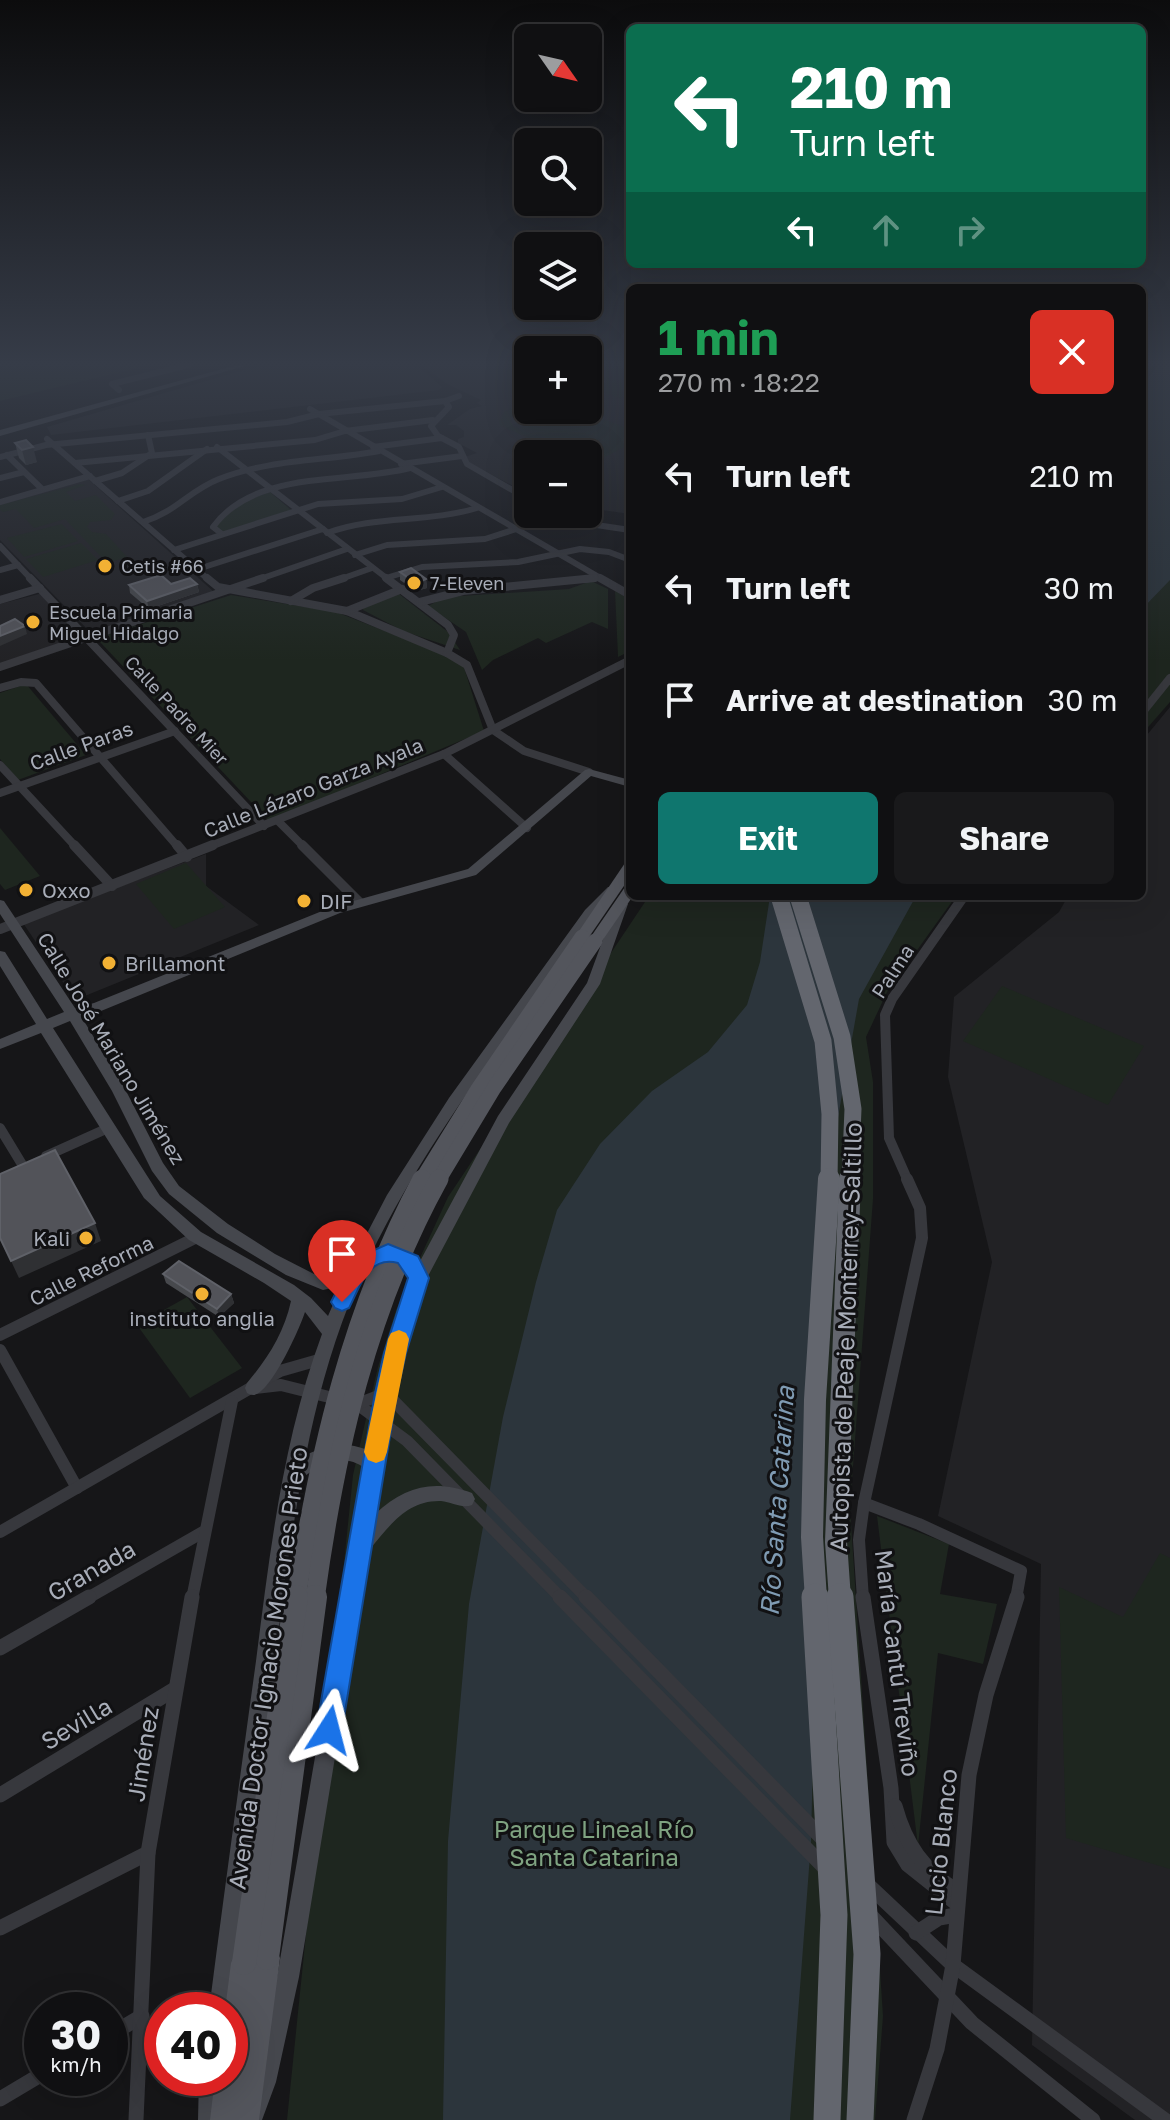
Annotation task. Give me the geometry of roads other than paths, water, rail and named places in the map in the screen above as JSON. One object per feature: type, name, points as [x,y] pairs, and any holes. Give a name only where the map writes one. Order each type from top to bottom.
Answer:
[{"type":"highway","name":"Autopista de Peaje Monterrey-Saltillo","points":[[780,900],[823,1041],[830,1114],[829,1208],[815,1400],[812,1537],[834,1915],[827,2120]]},
{"type":"highway","name":"Autopista de Peaje Monterrey-Saltillo","points":[[799,900],[842,1037],[853,1109],[836,1542],[867,1954],[860,2120]]},
{"type":"main road","name":"Avenida Doctor Ignacio Morones Prieto","points":[[247,1992],[329,1496],[352,1392],[373,1325],[407,1241],[457,1148],[588,939],[623,892]]},
{"type":"main road","name":"Avenida Doctor Ignacio Morones Prieto","points":[[248,2120],[255,1960]]},
{"type":"main road","points":[[223,2120],[226,2096]]},
{"type":"street","points":[[14,464],[42,489]]},
{"type":"street","points":[[76,464],[213,584],[227,591],[347,611],[447,653],[467,665],[493,730],[524,751],[626,783]]},
{"type":"street","points":[[0,502],[42,489],[122,473],[136,464]]},
{"type":"street","points":[[118,501],[155,487],[189,464]]},
{"type":"street","points":[[236,464],[453,630],[447,653]]},
{"type":"street","points":[[143,522],[174,510],[211,482],[269,464]]},
{"type":"street","points":[[401,464],[626,593]]},
{"type":"street","points":[[467,464],[514,491]]},
{"type":"street","points":[[222,534],[213,527],[215,521],[244,499],[269,490],[299,483],[389,476],[410,468]]},
{"type":"street","points":[[0,478],[24,472]]},
{"type":"street","points":[[174,550],[328,502],[417,497],[442,487]]},
{"type":"street","points":[[198,569],[354,524],[444,519],[477,508]]},
{"type":"street","points":[[602,524],[626,529]]},
{"type":"street","points":[[355,555],[377,546],[485,539],[521,528]]},
{"type":"street","name":"Calle Padre Mier","points":[[0,546],[264,826]]},
{"type":"street","points":[[0,667],[347,549]]},
{"type":"street","points":[[386,578],[422,567],[518,562],[554,553],[592,549],[626,559]]},
{"type":"street","points":[[0,570],[18,565]]},
{"type":"street","points":[[291,601],[313,588],[372,568]]},
{"type":"street","points":[[420,602],[448,593],[553,586],[598,577]]},
{"type":"street","points":[[0,600],[40,588]]},
{"type":"street","points":[[347,611],[402,589]]},
{"type":"street","name":"Calle Lázaro Garza Ayala","points":[[7,926],[444,754],[626,662]]},
{"type":"street","points":[[621,664],[626,667]]},
{"type":"street","points":[[1146,708],[1170,678]]},
{"type":"street","points":[[0,688],[21,682],[36,683],[187,857]]},
{"type":"street","name":"Calle Paras","points":[[0,793],[175,731]]},
{"type":"street","points":[[444,754],[527,828]]},
{"type":"street","points":[[0,765],[112,886]]},
{"type":"street","points":[[0,1053],[96,1008],[359,902],[461,876],[479,867],[527,828],[589,772]]},
{"type":"street","points":[[278,821],[359,902]]},
{"type":"street","points":[[248,2120],[266,2072],[288,1977],[357,1558],[398,1341],[419,1278],[455,1206],[503,1120],[593,984],[623,892]]},
{"type":"street","name":"Avenida Doctor Ignacio Morones Prieto","points":[[222,1992],[292,1475],[310,1394],[330,1333],[400,1183],[446,1111],[589,913],[623,892]]},
{"type":"street","name":"Palma","points":[[886,1077],[885,1025],[888,1007],[961,900]]},
{"type":"street","name":"Calle José Mariano Jiménez","points":[[0,904],[7,926],[74,1018],[119,1090],[153,1159],[175,1191],[261,1253],[318,1283],[333,1283],[360,1265]]},
{"type":"street","points":[[0,955],[149,1194],[170,1217],[197,1237],[300,1298],[323,1319],[330,1333]]},
{"type":"street","points":[[0,1044],[45,1030]]},
{"type":"street","name":"María Cantú Treviño","points":[[886,1077],[889,1138],[920,1208],[922,1238],[864,1503],[859,1570],[891,1788],[893,1834],[900,1855],[957,1904]]},
{"type":"street","points":[[0,1128],[23,1166]]},
{"type":"street","points":[[12,1172],[106,1129]]},
{"type":"street","points":[[400,1183],[405,1209],[420,1219],[440,1218],[455,1206]]},
{"type":"street","name":"Calle Reforma","points":[[0,1335],[197,1237]]},
{"type":"street","points":[[360,1265],[378,1255],[395,1253],[411,1262],[419,1278]]},
{"type":"street","points":[[253,1388],[273,1366],[284,1346],[300,1298]]},
{"type":"street","points":[[0,1350],[77,1488]]},
{"type":"street","points":[[0,1532],[280,1371],[322,1359]]},
{"type":"street","points":[[253,1388],[281,1385],[357,1404],[381,1420],[471,1496],[916,1933],[953,1965],[1165,2120]]},
{"type":"street","points":[[357,1404],[386,1393]]},
{"type":"street","points":[[386,1393],[471,1496],[972,2023],[1093,2120]]},
{"type":"street","name":"Jiménez","points":[[136,2120],[148,1853],[203,1532],[232,1401]]},
{"type":"street","points":[[292,1475],[321,1454],[335,1451],[363,1455],[374,1464]]},
{"type":"street","points":[[357,1558],[377,1522],[396,1506],[431,1493],[471,1496]]},
{"type":"street","name":"Lucio Blanco","points":[[864,1503],[919,1524],[1021,1571],[1014,1613],[986,1695],[969,1775],[953,1965],[937,2049],[914,2120]]},
{"type":"street","name":"Granada","points":[[0,1648],[203,1532]]},
{"type":"street","name":"Sevilla","points":[[0,1795],[175,1689]]},
{"type":"street","points":[[0,1928],[148,1853]]},
{"type":"street","points":[[916,1933],[957,1904]]},
{"type":"street","points":[[128,2024],[142,2016]]},
{"type":"street","points":[[0,2099],[24,2085]]},
{"type":"street","points":[[210,2120],[211,2096]]},
{"type":"water","points":[[1146,464],[1170,464],[1170,580],[1146,605]]},
{"type":"water","name":"Río Santa Catarina","points":[[769,900],[914,900],[859,999],[826,1185],[811,1842],[790,2120],[443,2120],[448,1841],[469,1604],[503,1417],[536,1282],[557,1210],[600,1144],[652,1091],[708,1052],[747,1005],[760,962]]},
{"type":"place","name":"Cetis #66","points":[[105,566]]},
{"type":"place","name":"7-Eleven","points":[[414,583]]},
{"type":"place","name":"Escuela Primaria Miguel Hidalgo","points":[[33,622]]},
{"type":"place","name":"Oxxo","points":[[26,890]]},
{"type":"place","name":"DIF","points":[[304,901]]},
{"type":"place","name":"Brillamont","points":[[109,963]]},
{"type":"place","name":"Kali","points":[[86,1238]]},
{"type":"place","name":"instituto anglia","points":[[202,1294]]},
{"type":"park label","name":"Parque Lineal Río Santa Catarina","points":[[594,1842]]}]
